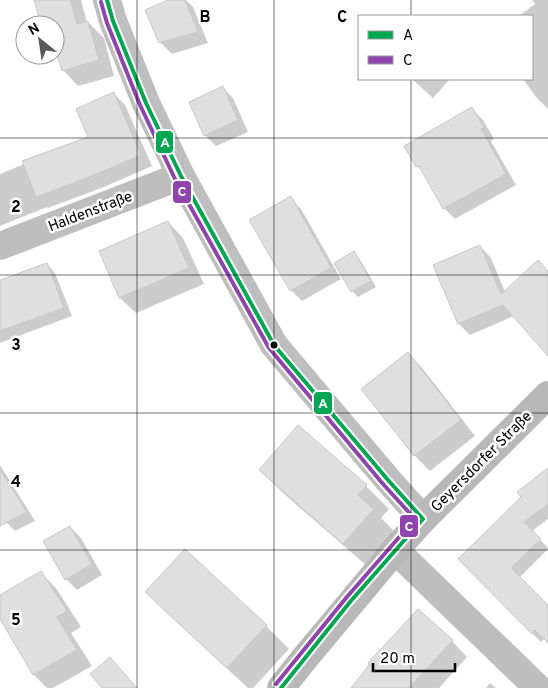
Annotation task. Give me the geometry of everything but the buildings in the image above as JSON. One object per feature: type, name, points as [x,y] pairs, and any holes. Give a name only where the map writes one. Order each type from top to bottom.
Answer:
[{"type":"main road","name":"Geyersdorfer Straße","points":[[282,688],[395,550],[423,519],[548,396]]},
{"type":"street","points":[[106,0],[146,103],[181,176],[274,345],[423,519]]},
{"type":"street","name":"Haldenstraße","points":[[0,246],[181,176]]},
{"type":"street","points":[[395,550],[538,688]]},
{"type":"transit line","name":"A","points":[[107,0],[113,21],[146,103],[181,176],[274,345],[423,519]]},
{"type":"transit line","name":"C","points":[[101,2],[107,23],[140,105],[175,179],[269,348],[383,484],[415,519],[346,598],[276,684]]},
{"type":"transit line","name":"A","points":[[281,688],[350,602],[423,519]]}]
